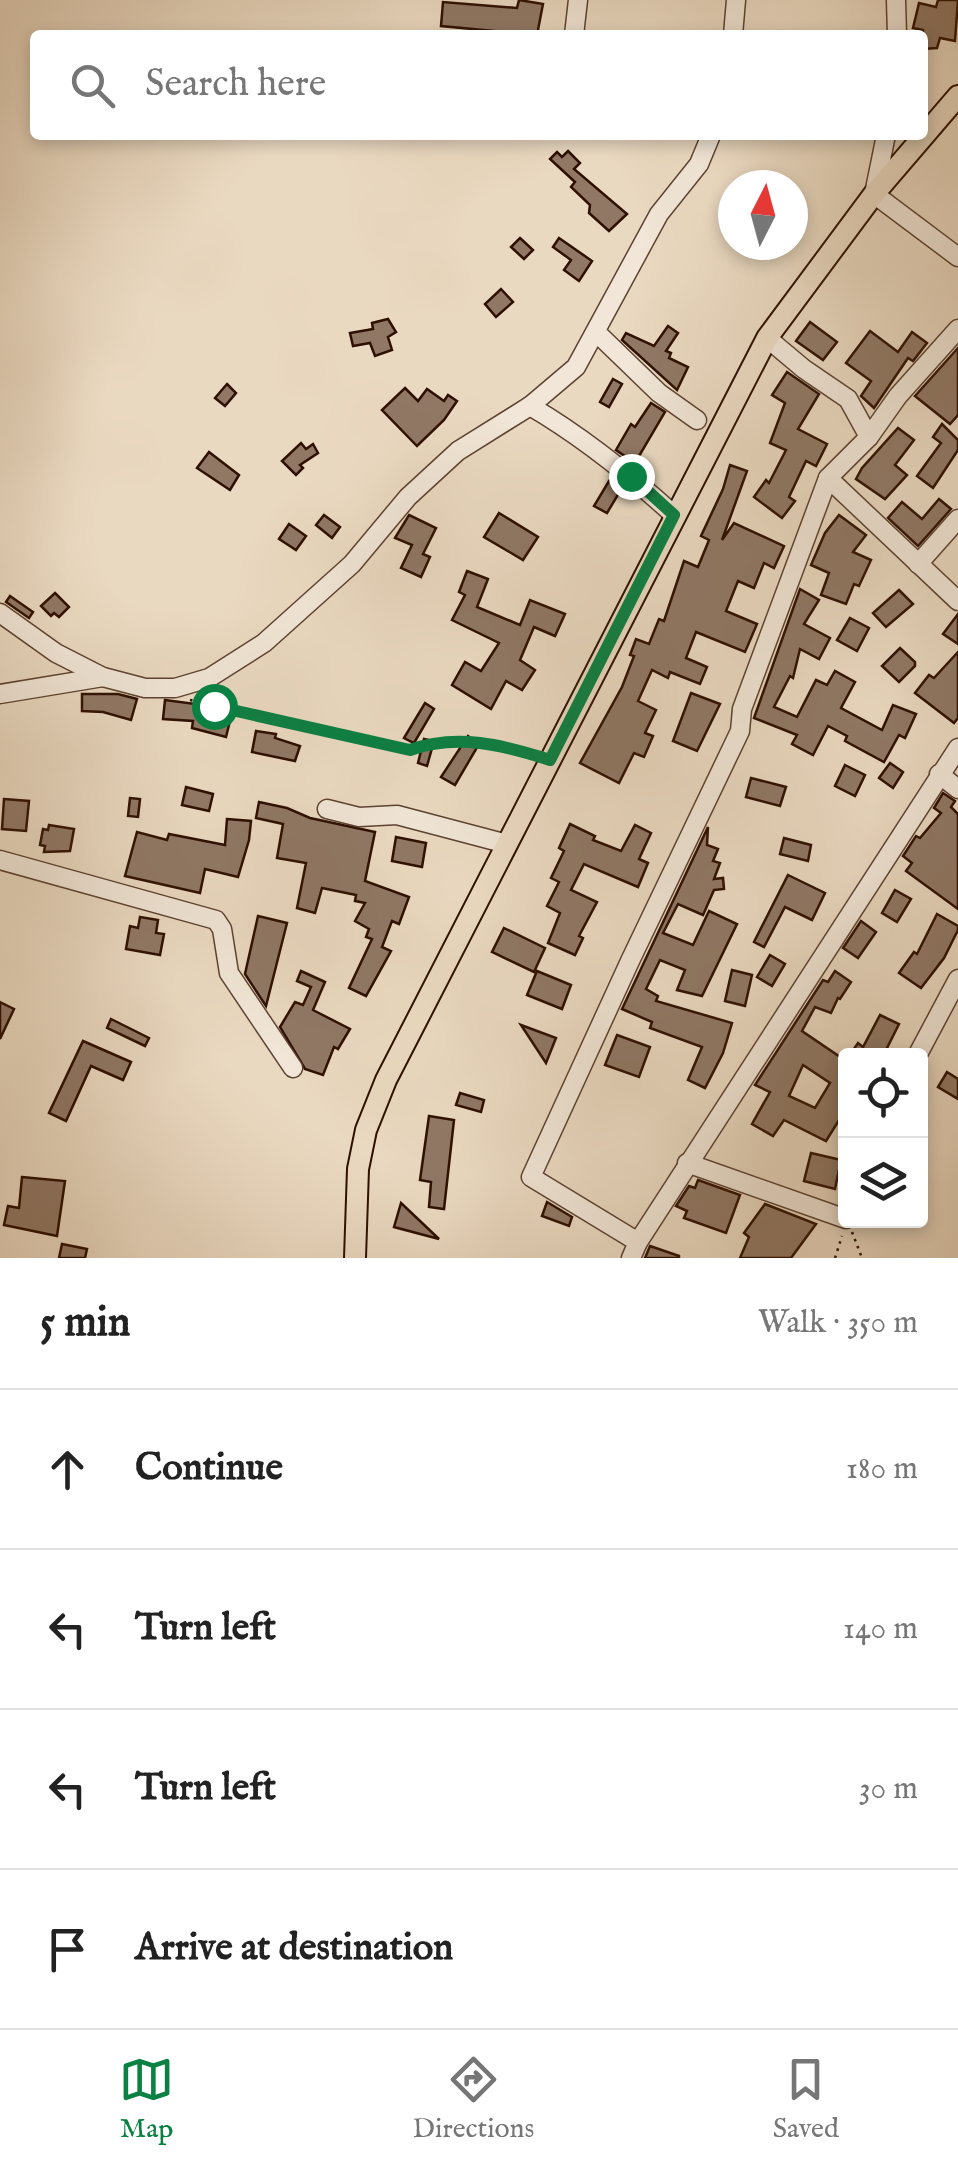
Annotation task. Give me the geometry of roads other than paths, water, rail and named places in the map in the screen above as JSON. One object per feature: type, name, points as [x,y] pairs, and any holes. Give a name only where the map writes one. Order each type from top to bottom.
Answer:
[{"type":"main road","points":[[928,131],[958,96]]},
{"type":"main road","points":[[356,1258],[358,1168],[366,1130],[386,1080],[768,338],[874,194],[920,140]]},
{"type":"street","points":[[575,30],[578,0]]},
{"type":"street","points":[[733,30],[736,0]]},
{"type":"street","points":[[896,0],[897,30]]},
{"type":"street","points":[[0,612],[56,653],[103,677],[146,688],[175,688],[209,678],[264,643],[352,564],[408,497],[458,451],[530,406],[576,366],[659,214],[699,164],[709,140]]},
{"type":"street","points":[[885,140],[874,194],[958,257]]},
{"type":"street","points":[[958,329],[898,396],[869,437],[828,478],[742,709],[740,731],[531,1178],[634,1250],[686,1163],[958,748]]},
{"type":"street","points":[[596,332],[659,393],[697,420]]},
{"type":"street","points":[[768,338],[848,398],[869,437]]},
{"type":"street","points":[[530,406],[631,476],[674,515]]},
{"type":"street","points":[[828,478],[958,601]]},
{"type":"street","points":[[918,564],[958,519]]},
{"type":"street","points":[[0,694],[103,677]]},
{"type":"street","points":[[939,774],[958,789]]},
{"type":"street","points":[[326,810],[359,817],[397,816],[507,844]]},
{"type":"street","points":[[0,860],[216,920],[222,929],[228,973],[292,1068]]},
{"type":"street","points":[[921,1048],[958,979]]},
{"type":"street","points":[[686,1163],[838,1217]]}]
